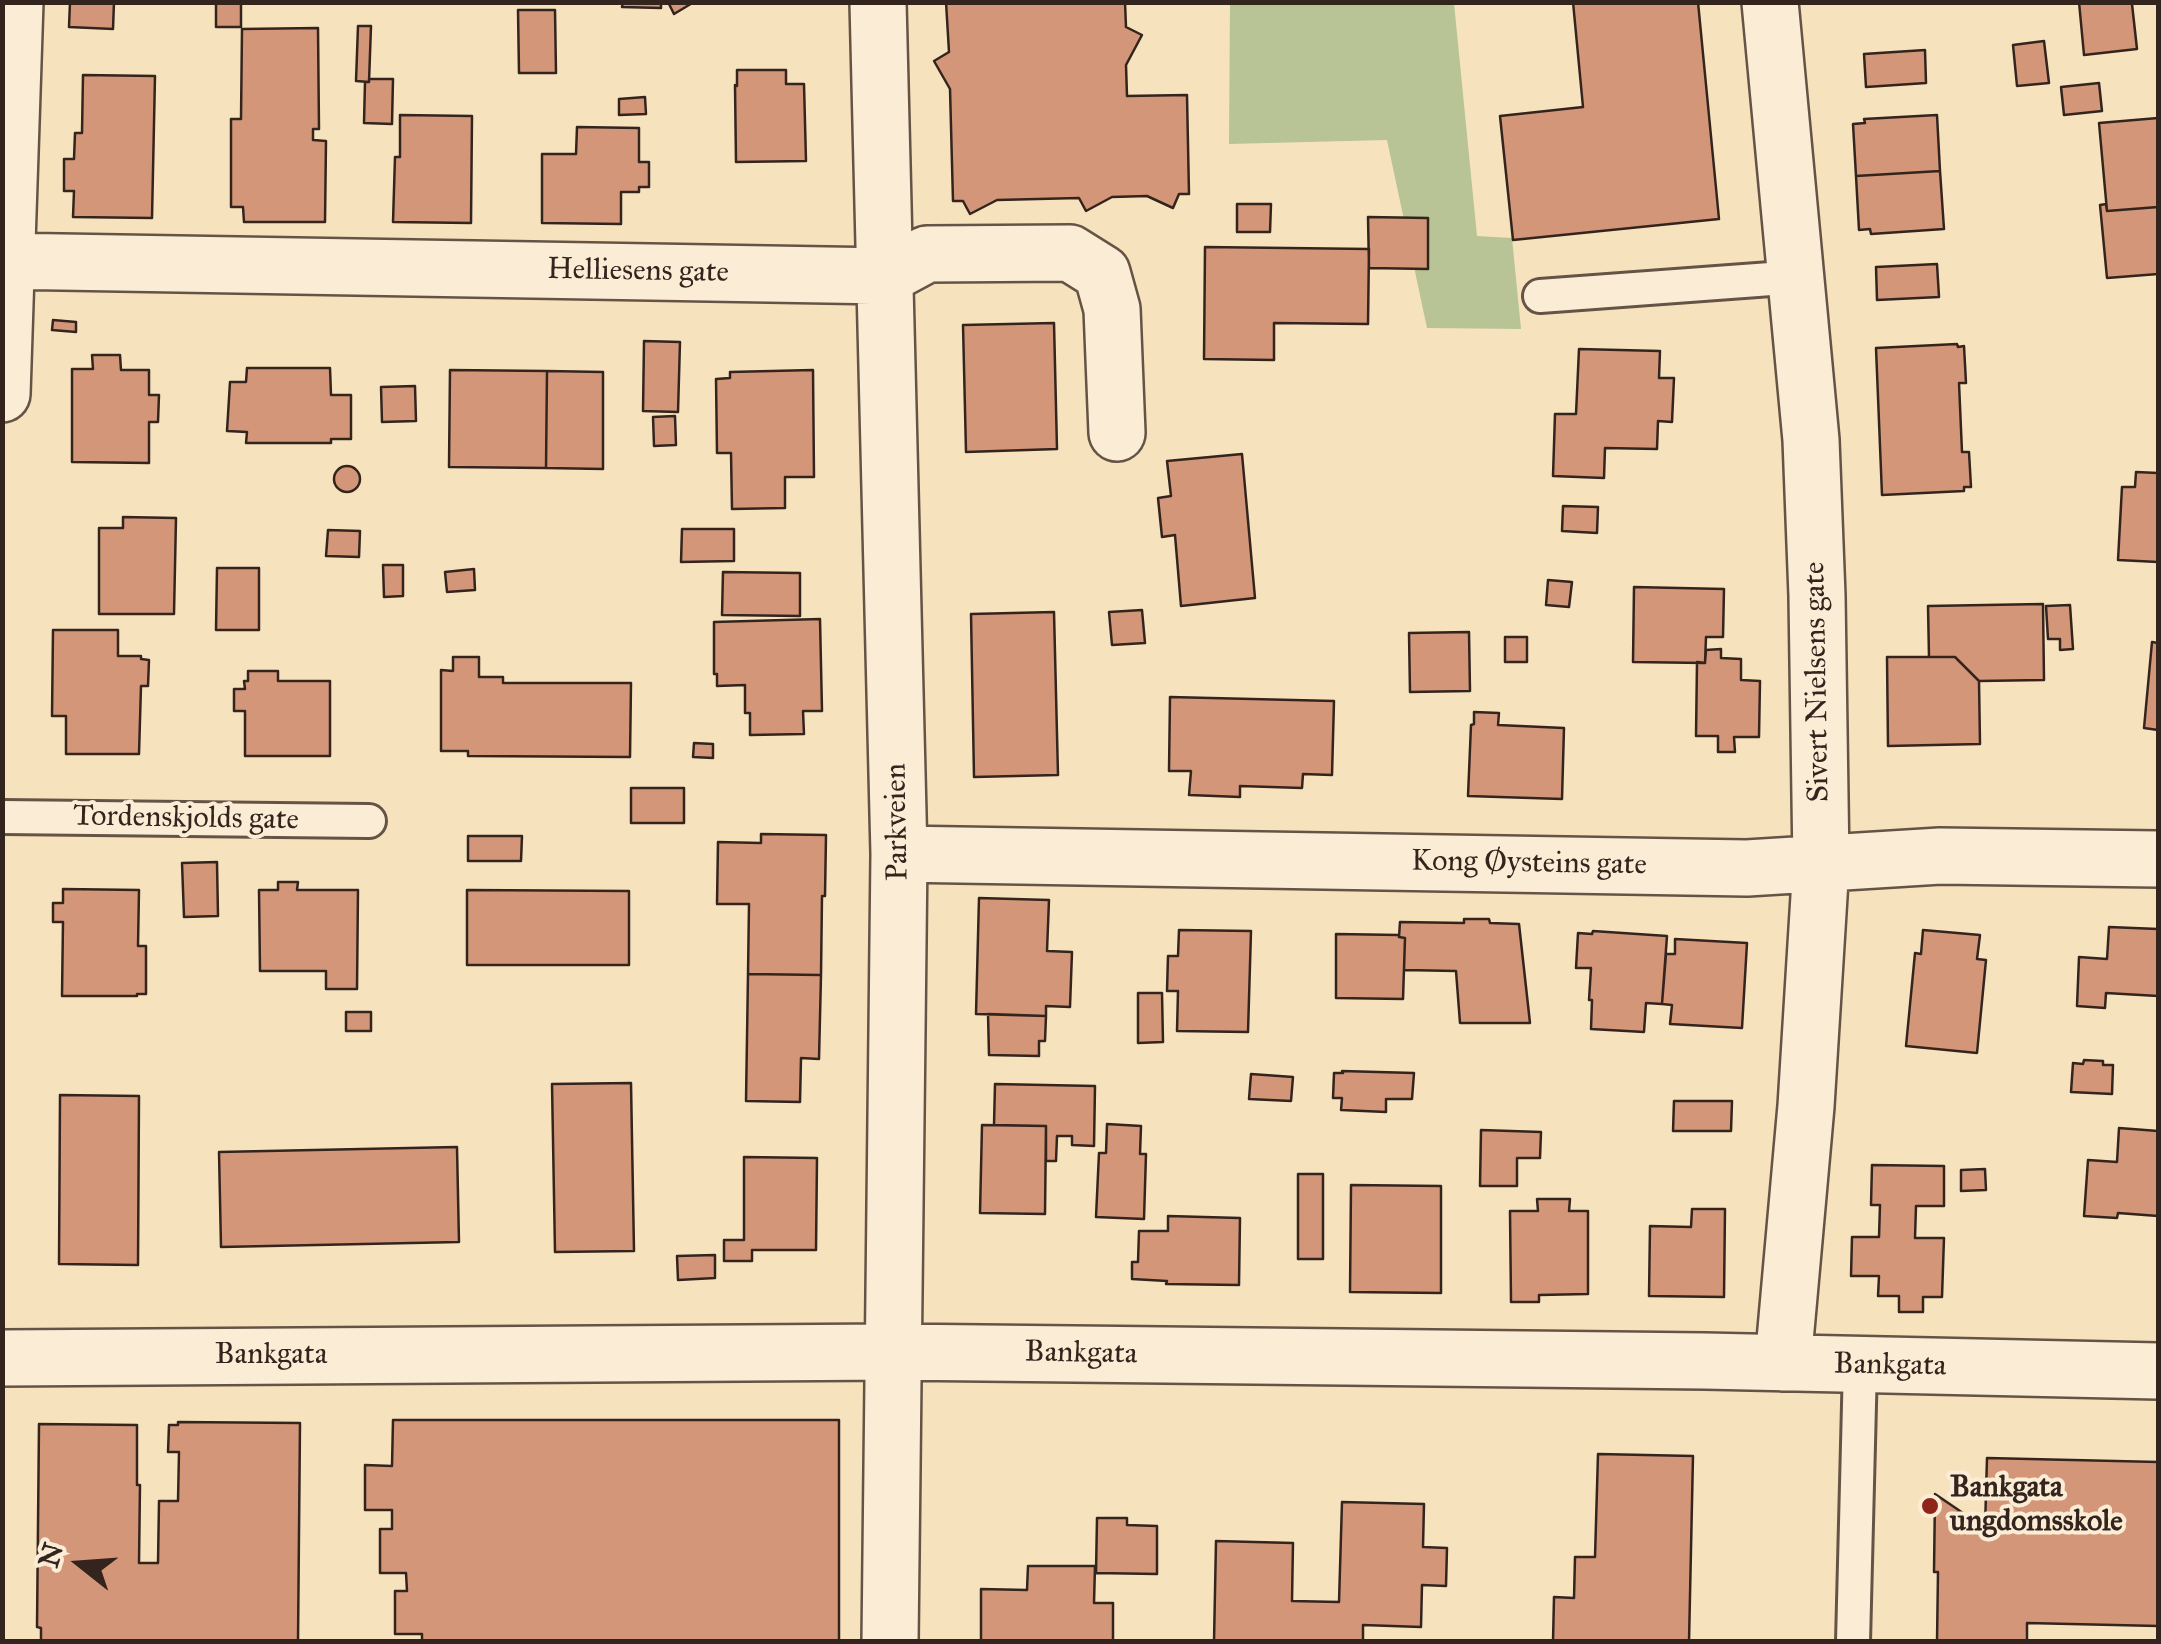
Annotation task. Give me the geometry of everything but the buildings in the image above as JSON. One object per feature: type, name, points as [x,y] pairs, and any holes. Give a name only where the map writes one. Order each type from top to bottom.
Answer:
[{"type":"street","points":[[2,394],[16,2]]},
{"type":"street","name":"Parkveien","points":[[878,2],[899,854],[890,1642]]},
{"type":"street","name":"Sivert Nielsens gate","points":[[1770,2],[1811,440],[1821,864],[1806,1106],[1783,1362]]},
{"type":"street","name":"Helliesens gate","points":[[4,261],[886,276],[927,254],[1070,253],[1102,273],[1112,309],[1116,432]]},
{"type":"street","name":"Kong Øysteins gate","points":[[899,854],[1747,868],[1940,856],[2158,860]]},
{"type":"street","name":"Bankgata","points":[[2,1358],[893,1352],[1783,1362],[2158,1371]]},
{"type":"lane","points":[[1540,296],[1798,278]]},
{"type":"lane","name":"Tordenskjolds gate","points":[[2,817],[369,821]]},
{"type":"lane","points":[[1853,1642],[1860,1366]]},
{"type":"green space","points":[[1230,3],[1454,3],[1477,236],[1512,238],[1521,329],[1427,328],[1387,140],[1229,144]]},
{"type":"place","name":"Bankgata ungdomsskole","points":[[1930,1506]]}]
